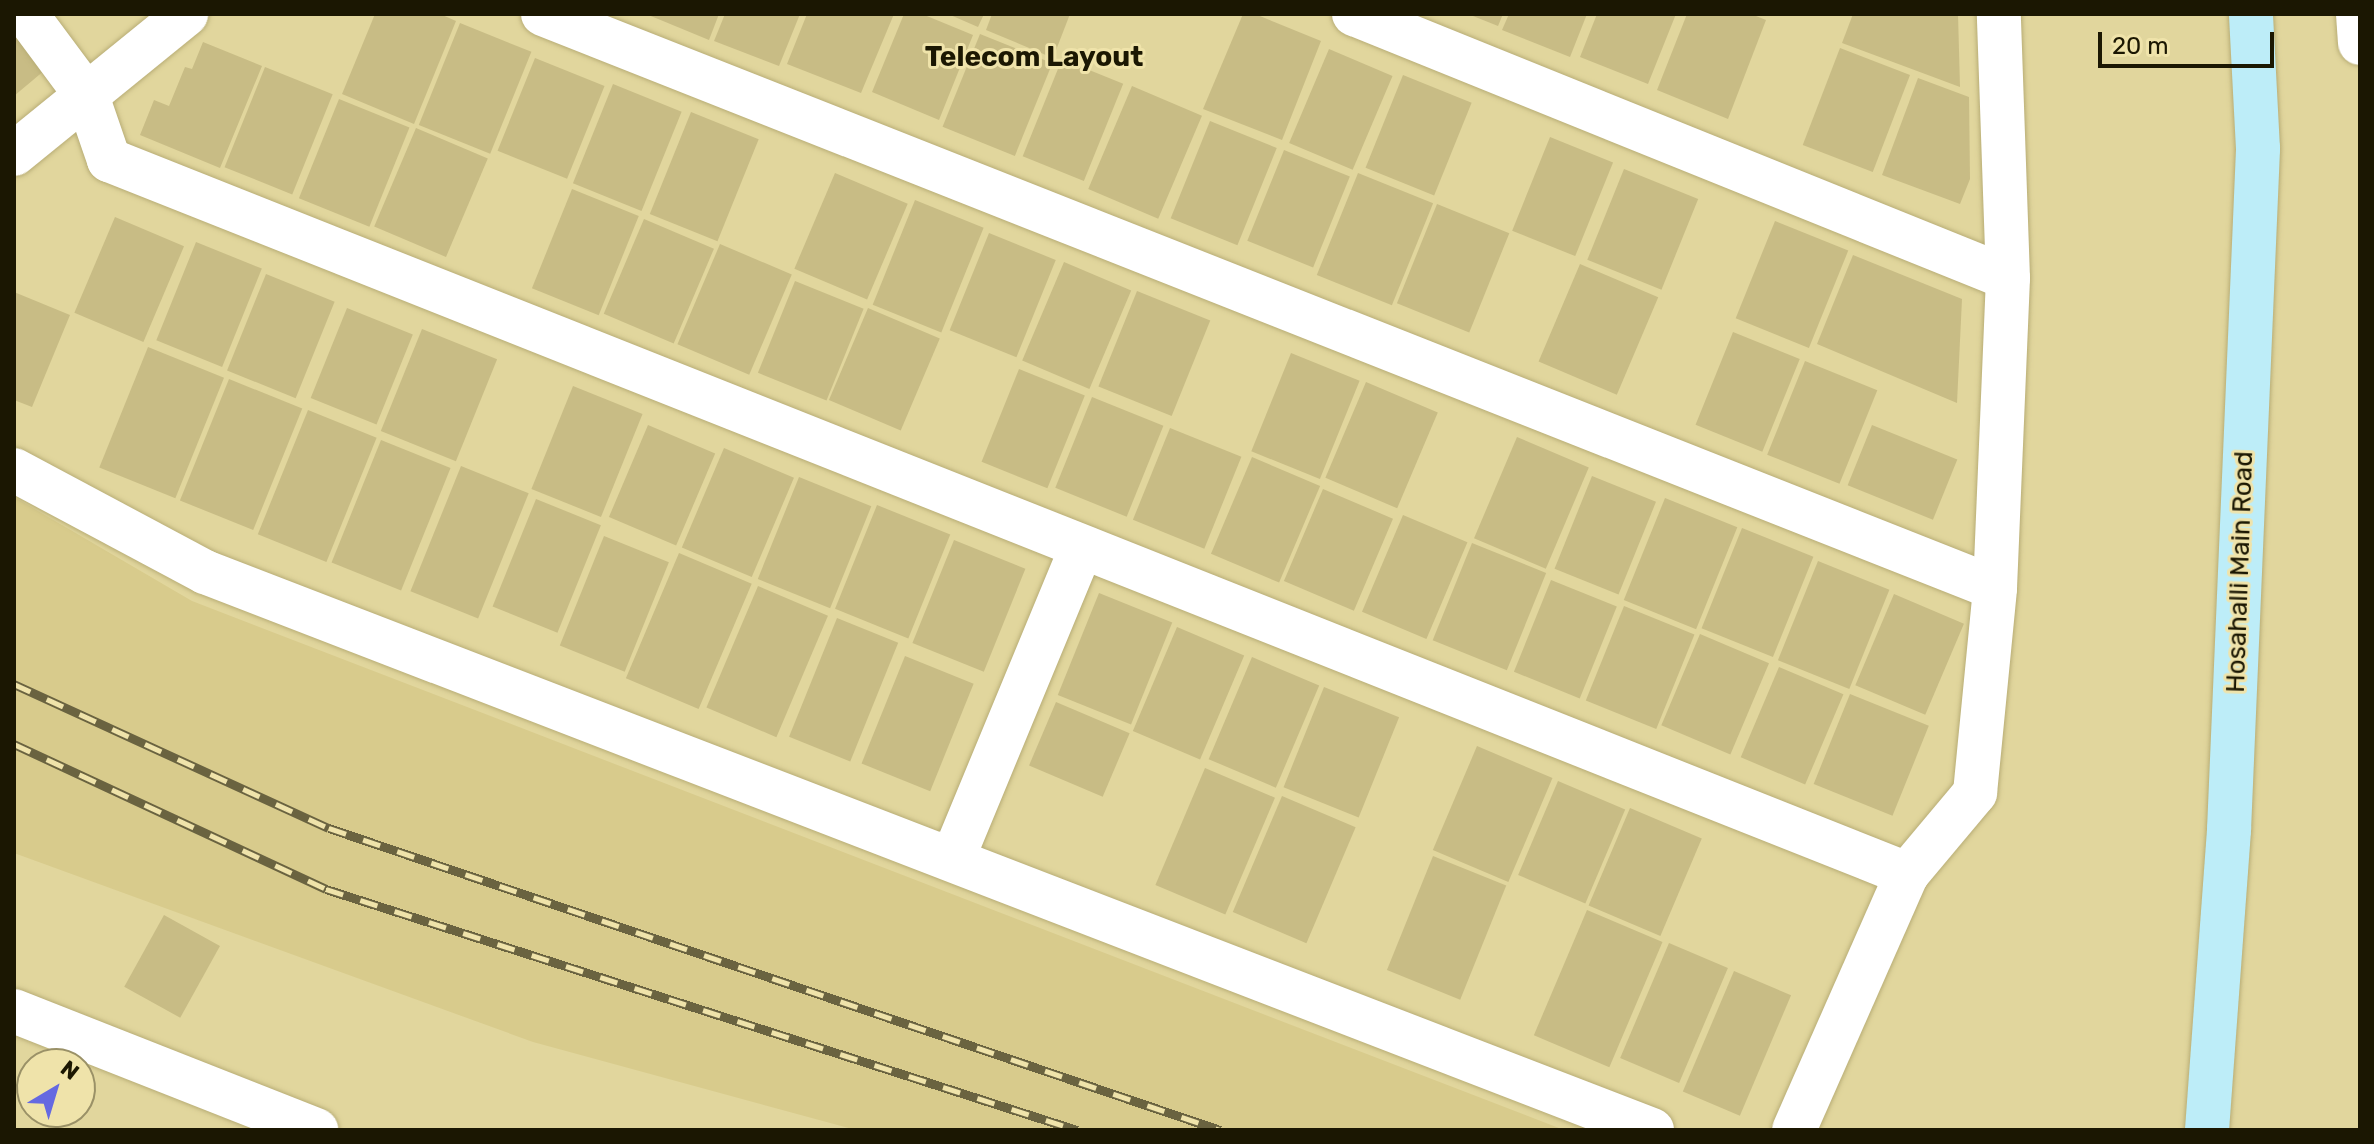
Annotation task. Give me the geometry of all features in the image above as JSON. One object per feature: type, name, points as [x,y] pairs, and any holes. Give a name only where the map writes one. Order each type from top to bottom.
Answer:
[{"type":"street","points":[[26,14],[87,96],[109,160],[1081,549],[1907,874]]},
{"type":"street","points":[[14,154],[186,14]]},
{"type":"street","points":[[543,14],[1995,588]]},
{"type":"street","points":[[1354,14],[2008,278]]},
{"type":"street","points":[[1794,1130],[1907,874],[1975,793],[1995,588],[2008,278],[1999,14]]},
{"type":"street","name":"Hosahalli Main Road","points":[[2207,1122],[2229,830],[2258,149],[2251,14]]},
{"type":"street","points":[[2358,14],[2360,43]]},
{"type":"street","points":[[14,470],[205,572],[1652,1130]]},
{"type":"street","points":[[953,858],[1081,549]]},
{"type":"street","points":[[14,1011],[316,1130]]},
{"type":"shaded area","points":[[14,497],[192,601],[1564,1130],[856,1130],[533,1042],[14,853]]},
{"type":"building","points":[[14,14],[64,54],[14,96]]},
{"type":"building","points":[[375,14],[440,14],[456,21],[414,124],[342,94]]},
{"type":"building","points":[[646,14],[719,14],[709,40]]},
{"type":"building","points":[[725,14],[800,14],[779,66],[714,41]]},
{"type":"building","points":[[807,14],[894,14],[861,93],[787,64]]},
{"type":"building","points":[[904,14],[922,14],[973,35],[939,120],[872,92]]},
{"type":"building","points":[[948,14],[984,14],[978,27]]},
{"type":"building","points":[[992,14],[1070,14],[1053,58],[986,30]]},
{"type":"building","points":[[1243,14],[1255,14],[1321,41],[1282,140],[1203,109]]},
{"type":"building","points":[[1468,14],[1503,14],[1498,26]]},
{"type":"building","points":[[1509,14],[1587,14],[1570,57],[1502,30]]},
{"type":"building","points":[[1597,14],[1676,14],[1648,84],[1580,57]]},
{"type":"building","points":[[1687,14],[1751,14],[1766,20],[1728,119],[1657,90]]},
{"type":"building","points":[[1853,14],[1958,14],[1960,87],[1842,43]]},
{"type":"building","points":[[460,23],[531,52],[490,154],[419,125]]},
{"type":"building","points":[[980,34],[1052,63],[1015,156],[943,127]]},
{"type":"building","points":[[203,42],[262,66],[220,168],[140,135],[154,100],[169,106],[185,67],[192,69]]},
{"type":"building","points":[[1840,48],[1910,75],[1873,172],[1803,145]]},
{"type":"building","points":[[1329,49],[1393,76],[1353,170],[1289,143]]},
{"type":"building","points":[[535,58],[605,86],[567,179],[498,151]]},
{"type":"building","points":[[1062,59],[1123,84],[1084,181],[1023,156]]},
{"type":"building","points":[[265,67],[333,94],[292,194],[225,167]]},
{"type":"building","points":[[1403,75],[1472,103],[1434,195],[1366,168]]},
{"type":"building","points":[[1918,78],[1969,97],[1970,179],[1960,204],[1882,175]]},
{"type":"building","points":[[613,84],[682,112],[642,211],[573,183]]},
{"type":"building","points":[[1132,86],[1202,116],[1158,219],[1088,189]]},
{"type":"building","points":[[339,99],[409,127],[369,227],[299,198]]},
{"type":"building","points":[[691,112],[759,139],[717,241],[650,214]]},
{"type":"building","points":[[1210,121],[1277,148],[1237,245],[1171,218]]},
{"type":"building","points":[[416,128],[488,158],[446,257],[374,226]]},
{"type":"building","points":[[1550,137],[1613,162],[1575,256],[1512,231]]},
{"type":"building","points":[[1284,150],[1350,177],[1313,267],[1247,241]]},
{"type":"building","points":[[1624,169],[1698,199],[1661,290],[1587,260]]},
{"type":"building","points":[[835,173],[908,204],[867,300],[794,269]]},
{"type":"building","points":[[1358,173],[1433,203],[1392,305],[1317,275]]},
{"type":"building","points":[[572,189],[639,216],[599,315],[532,288]]},
{"type":"building","points":[[915,200],[984,228],[941,332],[873,305]]},
{"type":"building","points":[[1437,204],[1509,233],[1469,332],[1397,303]]},
{"type":"building","points":[[115,217],[184,246],[143,342],[74,313]]},
{"type":"building","points":[[644,219],[714,249],[674,344],[604,314]]},
{"type":"building","points":[[1775,221],[1848,251],[1809,348],[1736,318]]},
{"type":"building","points":[[989,233],[1056,260],[1016,357],[950,330]]},
{"type":"building","points":[[196,242],[262,269],[222,367],[156,340]]},
{"type":"building","points":[[720,244],[792,274],[749,375],[677,344]]},
{"type":"building","points":[[1853,255],[1962,299],[1957,403],[1817,344]]},
{"type":"building","points":[[1064,262],[1131,291],[1089,389],[1022,360]]},
{"type":"building","points":[[1580,264],[1658,297],[1617,395],[1539,362]]},
{"type":"building","points":[[266,274],[335,302],[296,398],[227,370]]},
{"type":"building","points":[[795,281],[864,309],[827,401],[758,373]]},
{"type":"building","points":[[1137,291],[1210,321],[1172,416],[1098,386]]},
{"type":"building","points":[[14,292],[70,315],[32,407],[14,400]]},
{"type":"building","points":[[347,308],[413,335],[376,425],[311,398]]},
{"type":"building","points":[[868,308],[940,338],[901,431],[829,400]]},
{"type":"building","points":[[422,329],[497,359],[456,461],[381,431]]},
{"type":"building","points":[[1733,332],[1800,359],[1762,452],[1696,425]]},
{"type":"building","points":[[148,347],[224,378],[175,498],[99,468]]},
{"type":"building","points":[[1291,353],[1360,381],[1320,479],[1251,451]]},
{"type":"building","points":[[1805,361],[1877,390],[1839,484],[1767,455]]},
{"type":"building","points":[[1019,369],[1085,396],[1047,488],[982,462]]},
{"type":"building","points":[[229,379],[302,409],[253,530],[180,500]]},
{"type":"building","points":[[1366,382],[1438,412],[1397,508],[1325,478]]},
{"type":"building","points":[[573,386],[643,414],[601,517],[531,489]]},
{"type":"building","points":[[1092,397],[1163,426],[1127,517],[1055,488]]},
{"type":"building","points":[[308,410],[377,438],[326,562],[258,534]]},
{"type":"building","points":[[648,425],[715,454],[676,546],[609,517]]},
{"type":"building","points":[[1872,425],[1957,459],[1933,520],[1848,485]]},
{"type":"building","points":[[1170,428],[1241,457],[1204,549],[1133,520]]},
{"type":"building","points":[[1517,437],[1589,467],[1546,569],[1474,538]]},
{"type":"building","points":[[381,440],[451,468],[401,590],[332,562]]},
{"type":"building","points":[[724,448],[794,478],[752,577],[682,547]]},
{"type":"building","points":[[1252,457],[1320,486],[1279,583],[1211,554]]},
{"type":"building","points":[[461,466],[529,493],[478,619],[410,591]]},
{"type":"building","points":[[1592,476],[1656,502],[1619,595],[1555,569]]},
{"type":"building","points":[[799,477],[871,506],[830,608],[758,579]]},
{"type":"building","points":[[1323,489],[1393,519],[1354,611],[1284,581]]},
{"type":"building","points":[[1665,498],[1737,527],[1696,629],[1624,600]]},
{"type":"building","points":[[536,499],[601,525],[557,633],[493,607]]},
{"type":"building","points":[[877,505],[950,535],[908,638],[835,609]]},
{"type":"building","points":[[1403,515],[1467,542],[1426,639],[1362,612]]},
{"type":"building","points":[[1742,528],[1813,557],[1773,657],[1702,628]]},
{"type":"building","points":[[604,536],[669,562],[625,672],[560,645]]},
{"type":"building","points":[[954,540],[1025,569],[984,672],[912,643]]},
{"type":"building","points":[[1472,543],[1546,573],[1507,670],[1433,640]]},
{"type":"building","points":[[679,553],[752,584],[699,709],[626,678]]},
{"type":"building","points":[[1818,561],[1889,590],[1849,689],[1778,660]]},
{"type":"building","points":[[1551,580],[1617,607],[1580,698],[1514,672]]},
{"type":"building","points":[[758,586],[828,616],[776,737],[706,708]]},
{"type":"building","points":[[1099,593],[1172,623],[1131,725],[1058,695]]},
{"type":"building","points":[[1894,594],[1964,624],[1925,715],[1855,685]]},
{"type":"building","points":[[1624,606],[1694,634],[1656,729],[1586,701]]},
{"type":"building","points":[[837,618],[898,643],[850,761],[789,737]]},
{"type":"building","points":[[1177,627],[1244,656],[1200,760],[1133,731]]},
{"type":"building","points":[[1700,634],[1769,663],[1730,754],[1661,725]]},
{"type":"building","points":[[905,656],[974,684],[930,791],[862,764]]},
{"type":"building","points":[[1252,657],[1319,686],[1276,788],[1209,759]]},
{"type":"building","points":[[1779,667],[1843,694],[1805,785],[1741,757]]},
{"type":"building","points":[[1324,687],[1399,717],[1359,817],[1284,787]]},
{"type":"building","points":[[1850,694],[1929,726],[1892,816],[1814,784]]},
{"type":"building","points":[[1056,702],[1130,733],[1103,797],[1029,766]]},
{"type":"building","points":[[1477,746],[1552,778],[1508,882],[1433,850]]},
{"type":"building","points":[[1205,768],[1275,798],[1225,915],[1155,885]]},
{"type":"building","points":[[1558,781],[1625,810],[1585,903],[1518,875]]},
{"type":"building","points":[[1282,796],[1356,827],[1306,943],[1233,912]]},
{"type":"building","points":[[1630,808],[1702,838],[1660,936],[1589,906]]},
{"type":"building","points":[[1433,856],[1506,886],[1460,1000],[1387,970]]},
{"type":"building","points":[[1587,910],[1662,942],[1609,1067],[1534,1035]]},
{"type":"building","points":[[164,915],[220,946],[180,1018],[124,987]]},
{"type":"building","points":[[1669,943],[1728,968],[1679,1083],[1620,1058]]},
{"type":"building","points":[[1734,971],[1791,995],[1740,1116],[1683,1092]]},
{"type":"railway","points":[[14,684],[329,828],[1220,1130]]},
{"type":"railway","points":[[14,744],[326,889],[1077,1130]]},
{"type":"district","name":"Telecom Layout","points":[[1034,57]]}]
